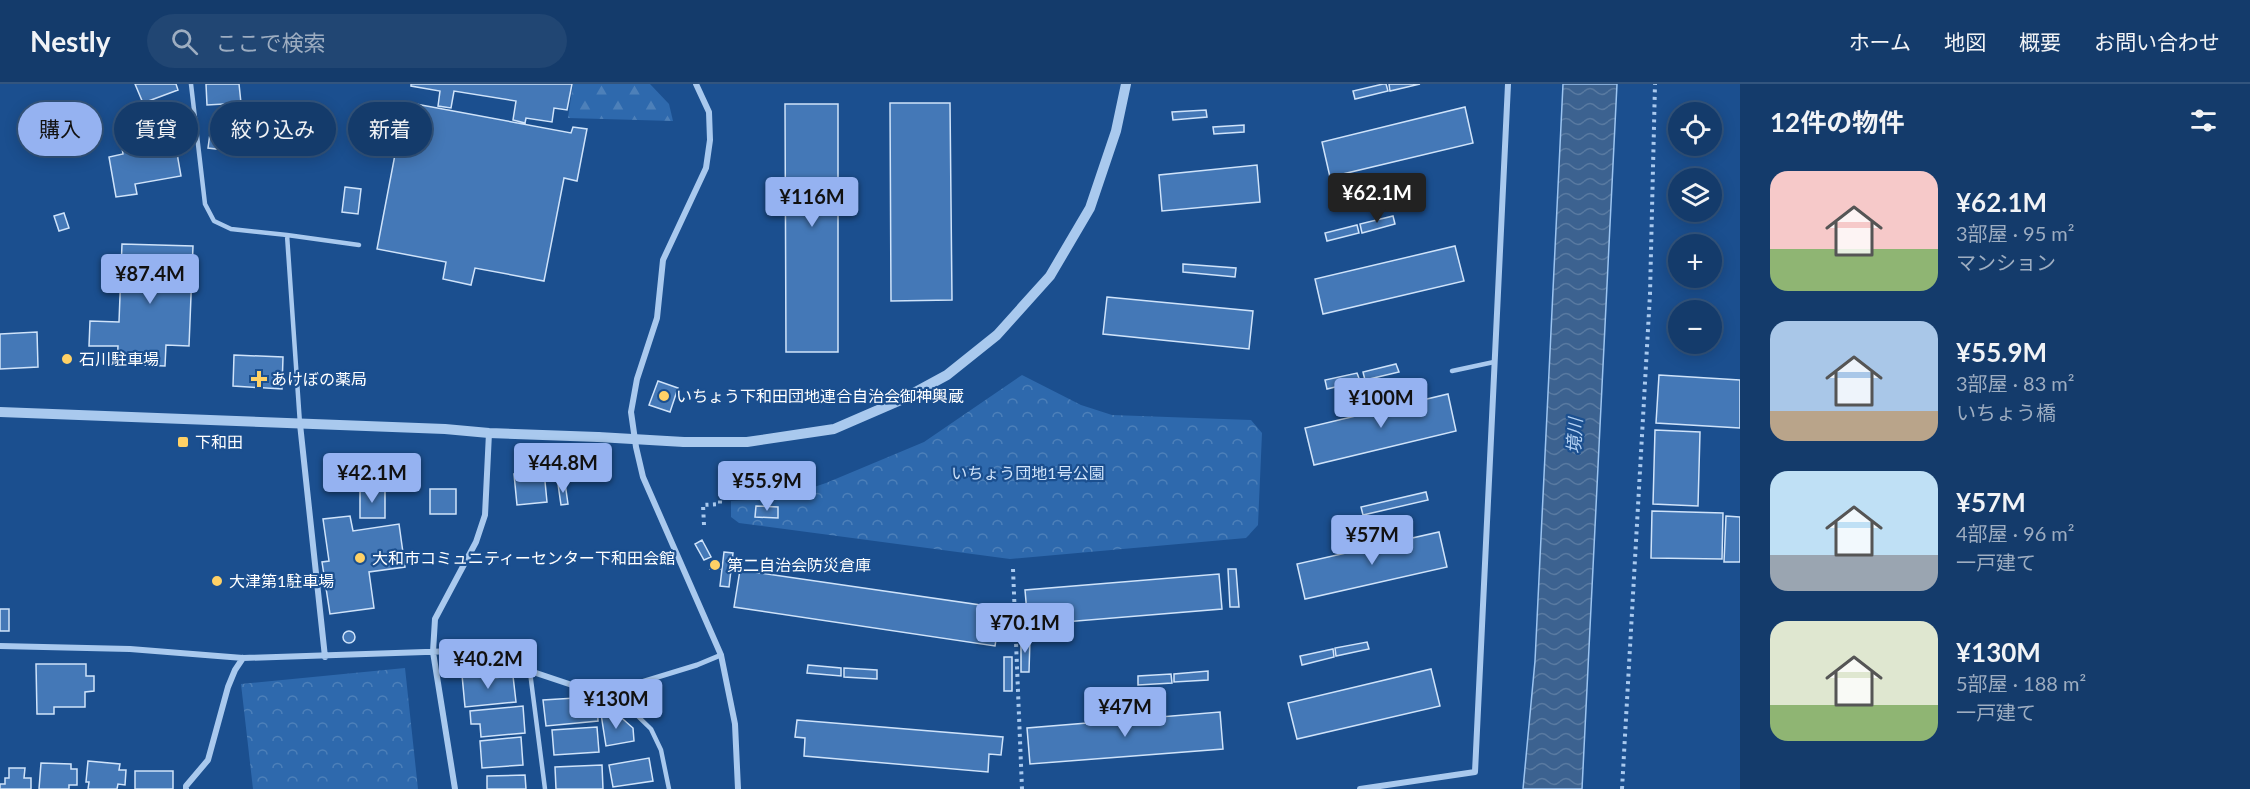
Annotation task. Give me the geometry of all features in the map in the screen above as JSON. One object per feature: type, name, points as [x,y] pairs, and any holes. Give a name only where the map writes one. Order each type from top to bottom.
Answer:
[{"type":"street","points":[[696,84],[709,112],[710,140],[706,168],[663,260],[657,318],[637,379],[631,412],[643,477],[722,654],[735,724],[738,789]]},
{"type":"street","points":[[0,412],[445,429],[684,441],[747,442],[834,429],[901,400],[938,380],[997,335],[1050,276],[1090,208],[1116,131],[1126,84]]},
{"type":"street","points":[[1360,789],[1474,772],[1508,84]]},
{"type":"street","points":[[300,424],[325,657]]},
{"type":"street","points":[[455,789],[433,652],[435,619],[476,542],[485,515],[489,433]]},
{"type":"street","points":[[0,646],[130,649],[243,658],[455,651],[494,659],[584,689],[612,691],[697,665],[722,654]]},
{"type":"street","points":[[186,789],[186,786],[208,760],[228,687],[243,658]]},
{"type":"lane","points":[[191,84],[205,204],[214,221],[231,229],[359,245]]},
{"type":"lane","points":[[287,235],[300,424]]},
{"type":"lane","points":[[1452,371],[1494,362]]},
{"type":"lane","points":[[530,672],[545,789]]},
{"type":"lane","points":[[612,691],[651,729],[661,750],[669,789]]},
{"type":"path","points":[[1622,789],[1650,294],[1655,84]]},
{"type":"path","points":[[704,525],[703,505],[720,504],[722,461]]},
{"type":"path","points":[[1013,569],[1022,789]]},
{"type":"green space","points":[[573,84],[650,84],[669,104],[673,121],[568,118]]},
{"type":"green space","name":"いちょう団地1号公園","points":[[1022,375],[1081,405],[1112,415],[1251,420],[1262,433],[1258,525],[1246,538],[1010,559],[739,523],[731,517],[731,501],[781,498],[826,483],[924,442]]},
{"type":"green space","points":[[405,668],[418,789],[253,789],[241,684]]},
{"type":"water","name":"境川","points":[[1563,84],[1617,84],[1582,789],[1523,789],[1535,661]]},
{"type":"building","points":[[135,84],[176,84],[178,90],[143,102]]},
{"type":"building","points":[[206,84],[239,84],[241,102],[210,102],[210,105],[207,105]]},
{"type":"building","points":[[411,84],[572,84],[567,110],[554,108],[552,122],[526,118],[525,123],[513,120],[516,101],[454,91],[451,108],[438,106],[440,91],[411,86]]},
{"type":"building","points":[[1386,84],[1388,91],[1355,99],[1353,91]]},
{"type":"building","points":[[1389,84],[1420,84],[1390,91]]},
{"type":"building","points":[[890,103],[950,103],[952,300],[891,301]]},
{"type":"building","points":[[785,104],[838,104],[838,352],[786,352]]},
{"type":"building","points":[[432,107],[571,133],[573,127],[587,129],[577,181],[564,178],[544,281],[475,268],[471,285],[443,279],[446,262],[377,249],[395,156],[432,156]]},
{"type":"building","points":[[1465,107],[1473,143],[1330,177],[1322,142]]},
{"type":"building","points":[[1206,110],[1207,117],[1173,120],[1172,112]]},
{"type":"building","points":[[1244,125],[1244,132],[1214,134],[1213,127]]},
{"type":"building","points":[[177,156],[181,176],[135,184],[137,194],[116,197],[109,157]]},
{"type":"building","points":[[1257,165],[1260,202],[1162,211],[1159,175]]},
{"type":"building","points":[[345,187],[361,189],[358,214],[342,212]]},
{"type":"building","points":[[64,213],[69,228],[59,231],[54,216]]},
{"type":"building","points":[[1393,216],[1395,224],[1362,233],[1360,224]]},
{"type":"building","points":[[1357,225],[1359,233],[1327,241],[1325,233]]},
{"type":"building","points":[[122,244],[193,246],[189,346],[166,345],[165,366],[117,364],[118,346],[89,346],[90,321],[119,322]]},
{"type":"building","points":[[1455,246],[1464,281],[1323,314],[1315,279]]},
{"type":"building","points":[[1183,264],[1236,268],[1235,277],[1183,272]]},
{"type":"building","points":[[1107,297],[1253,311],[1249,349],[1103,334]]},
{"type":"building","points":[[37,332],[38,367],[0,369],[0,334]]},
{"type":"building","points":[[234,355],[283,357],[282,389],[233,386]]},
{"type":"building","points":[[1396,364],[1399,372],[1365,380],[1363,372]]},
{"type":"building","points":[[1357,373],[1360,381],[1327,389],[1325,380]]},
{"type":"building","points":[[1659,375],[1740,380],[1740,428],[1656,423]]},
{"type":"building","name":"いちょう下和田団地連合自治会御神輿蔵","points":[[658,381],[678,388],[670,412],[649,405]]},
{"type":"building","points":[[1448,394],[1456,431],[1314,465],[1305,428]]},
{"type":"building","points":[[1655,430],[1700,432],[1698,506],[1653,504]]},
{"type":"building","points":[[544,471],[547,502],[517,505],[514,474]]},
{"type":"building","points":[[565,483],[568,504],[561,505],[558,484]]},
{"type":"building","points":[[430,489],[456,489],[456,514],[430,514]]},
{"type":"building","points":[[360,490],[385,490],[385,518],[360,518]]},
{"type":"building","points":[[1426,492],[1428,500],[1363,515],[1361,507]]},
{"type":"building","points":[[756,506],[778,507],[778,518],[755,517]]},
{"type":"building","points":[[1652,511],[1723,513],[1722,559],[1651,558]]},
{"type":"building","points":[[350,516],[353,531],[399,524],[405,567],[369,572],[374,608],[330,614],[322,562],[329,561],[323,519]]},
{"type":"building","points":[[1726,516],[1740,517],[1740,562],[1724,562]]},
{"type":"building","points":[[1439,532],[1447,567],[1305,599],[1297,564]]},
{"type":"building","points":[[702,540],[711,557],[704,560],[695,544]]},
{"type":"building","points":[[724,552],[733,553],[729,587],[720,586]]},
{"type":"building","name":"第二自治会防災倉庫","points":[[710,562],[720,562],[720,569],[710,569]]},
{"type":"building","points":[[1228,569],[1236,569],[1239,607],[1230,607]]},
{"type":"building","points":[[740,570],[1001,608],[995,646],[734,607]]},
{"type":"building","points":[[1219,574],[1222,609],[1028,625],[1025,590]]},
{"type":"building","points":[[0,609],[9,609],[9,631],[0,631]]},
{"type":"building","points":[[351,631],[355,637],[351,643],[347,643],[343,635]]},
{"type":"building","points":[[1021,637],[1030,638],[1029,672],[1021,672]]},
{"type":"building","points":[[1367,642],[1369,649],[1336,656],[1335,648]]},
{"type":"building","points":[[1333,649],[1334,657],[1302,665],[1300,656]]},
{"type":"building","points":[[1004,657],[1012,657],[1012,691],[1004,691]]},
{"type":"building","points":[[36,664],[86,664],[86,676],[94,676],[94,691],[85,692],[85,707],[54,707],[54,714],[37,714]]},
{"type":"building","points":[[808,665],[841,668],[841,676],[807,673]]},
{"type":"building","points":[[844,668],[877,670],[877,679],[844,677]]},
{"type":"building","points":[[1431,669],[1440,706],[1297,739],[1288,703]]},
{"type":"building","points":[[1208,671],[1208,680],[1174,682],[1174,674]]},
{"type":"building","points":[[492,672],[492,678],[513,676],[516,702],[465,707],[462,675]]},
{"type":"building","points":[[1171,674],[1172,683],[1138,685],[1138,676]]},
{"type":"building","points":[[575,698],[575,703],[597,702],[598,721],[546,726],[543,700]]},
{"type":"building","points":[[523,706],[525,733],[481,737],[480,724],[471,724],[470,711]]},
{"type":"building","points":[[615,712],[633,728],[634,741],[606,746],[601,714]]},
{"type":"building","points":[[1220,712],[1223,749],[1030,764],[1027,728]]},
{"type":"building","points":[[797,720],[1003,737],[1001,755],[989,754],[988,772],[804,756],[805,738],[795,737]]},
{"type":"building","points":[[597,727],[599,752],[554,755],[552,730]]},
{"type":"building","points":[[521,737],[523,765],[482,768],[480,741]]},
{"type":"building","points":[[649,758],[653,781],[613,787],[609,765]]},
{"type":"building","points":[[88,761],[120,764],[119,770],[126,770],[125,785],[118,784],[117,789],[88,789],[89,782],[86,782]]},
{"type":"building","points":[[41,763],[71,764],[71,769],[77,769],[77,785],[69,785],[69,789],[39,789]]},
{"type":"building","points":[[602,765],[603,789],[556,789],[555,767]]},
{"type":"building","points":[[9,768],[25,768],[24,778],[31,778],[31,789],[0,789],[0,784],[5,784],[5,778],[9,778]]},
{"type":"building","points":[[135,771],[173,771],[173,789],[135,789]]},
{"type":"building","points":[[525,775],[526,789],[487,789],[487,776]]},
{"type":"place","name":"石川駐車場","points":[[67,359]]},
{"type":"place","name":"あけぼの薬局","points":[[259,379]]},
{"type":"place","name":"いちょう下和田団地連合自治会御神輿蔵","points":[[664,396]]},
{"type":"place","name":"下和田","points":[[183,442]]},
{"type":"place","name":"大和市コミュニティーセンター下和田会館","points":[[360,558]]},
{"type":"place","name":"第二自治会防災倉庫","points":[[715,565]]},
{"type":"place","name":"大津第1駐車場","points":[[217,581]]}]
